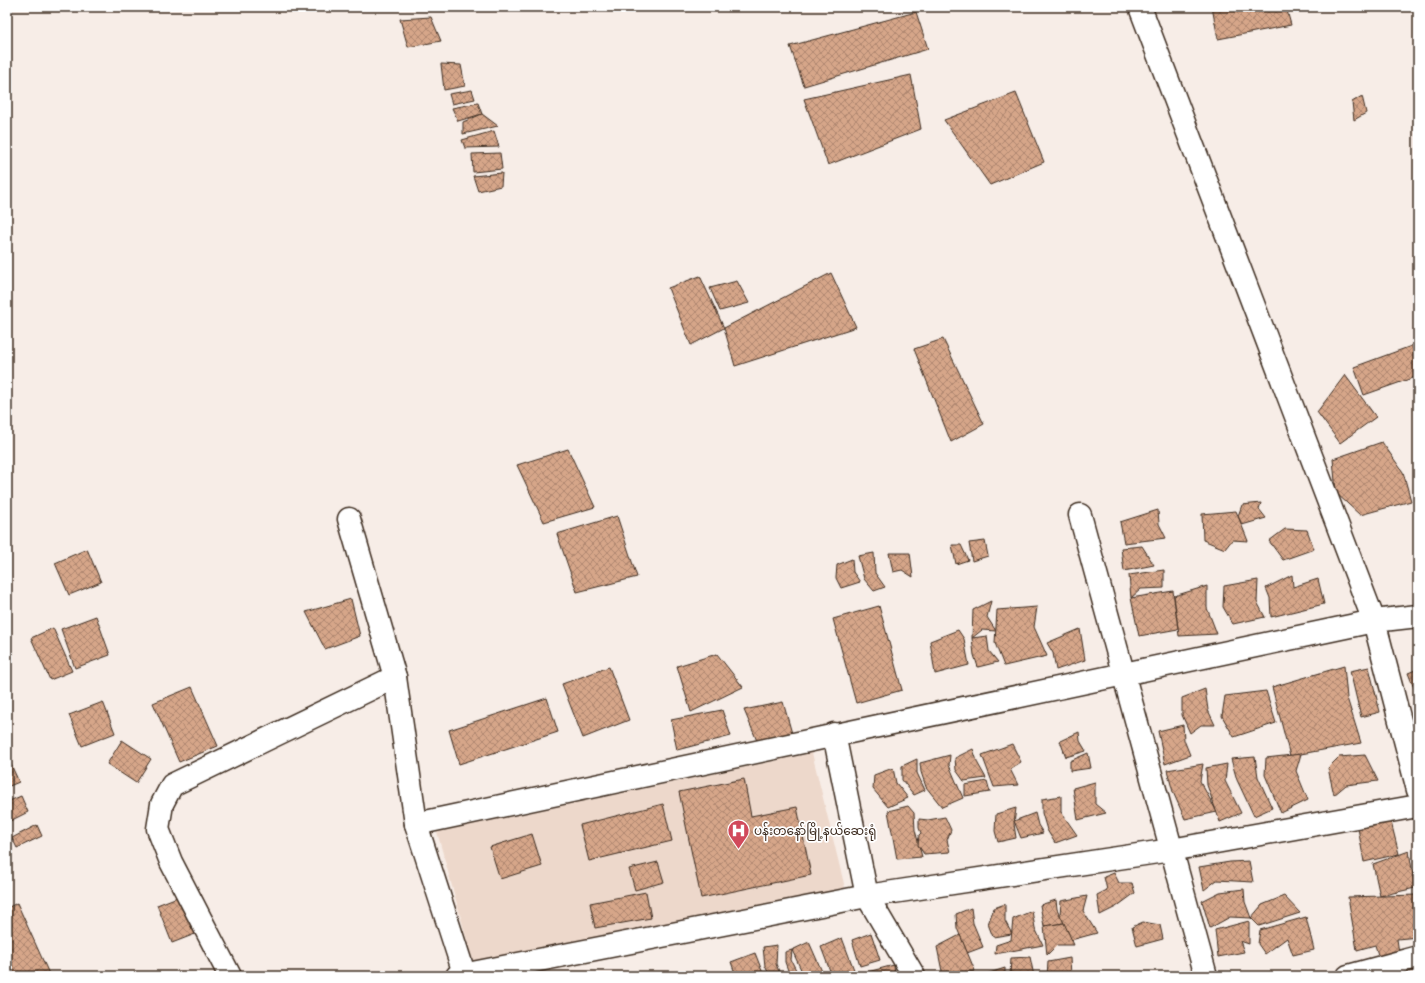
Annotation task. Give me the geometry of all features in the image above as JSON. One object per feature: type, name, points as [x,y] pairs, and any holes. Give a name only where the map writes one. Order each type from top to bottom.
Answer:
[{"type":"street","points":[[1140,7],[1374,621],[1418,790]]},
{"type":"street","points":[[1080,515],[1206,976]]},
{"type":"street","points":[[349,519],[395,677],[416,824],[462,976],[867,896],[1171,850],[1418,806]]},
{"type":"street","points":[[416,824],[834,734],[1374,621],[1418,616]]},
{"type":"street","points":[[230,976],[171,862],[158,829],[162,804],[172,785],[395,677]]},
{"type":"street","points":[[834,734],[867,896],[914,976]]},
{"type":"street","points":[[1348,976],[1418,956]]},
{"type":"shaded area","points":[[812,753],[846,892],[473,962],[437,832]]},
{"type":"building","points":[[1212,7],[1286,7],[1291,25],[1218,39]]},
{"type":"building","points":[[916,12],[928,49],[804,86],[790,46]]},
{"type":"building","points":[[431,17],[441,41],[408,47],[400,19]]},
{"type":"building","points":[[441,64],[461,65],[465,86],[444,90]]},
{"type":"building","points":[[911,75],[921,129],[828,165],[804,99]]},
{"type":"building","points":[[472,90],[475,99],[452,104],[449,94]]},
{"type":"building","points":[[1016,93],[1044,162],[990,185],[944,120]]},
{"type":"building","points":[[1362,96],[1366,113],[1354,120],[1352,102]]},
{"type":"building","points":[[478,103],[482,114],[458,121],[452,108]]},
{"type":"building","points":[[482,114],[498,126],[463,134],[463,122]]},
{"type":"building","points":[[494,131],[499,147],[465,148],[462,140]]},
{"type":"building","points":[[500,153],[502,169],[473,172],[472,154]]},
{"type":"building","points":[[502,173],[501,186],[478,191],[473,176]]},
{"type":"building","points":[[831,273],[856,327],[735,366],[724,328]]},
{"type":"building","points":[[700,276],[724,328],[691,345],[668,288]]},
{"type":"building","points":[[737,281],[749,303],[720,311],[710,288]]},
{"type":"building","points":[[943,339],[984,424],[951,442],[914,349]]},
{"type":"building","points":[[1414,345],[1418,355],[1418,376],[1364,395],[1354,367]]},
{"type":"building","points":[[1345,375],[1376,417],[1340,443],[1317,412]]},
{"type":"building","points":[[1382,442],[1403,472],[1411,501],[1360,515],[1336,493],[1333,459]]},
{"type":"building","points":[[568,449],[595,507],[544,522],[517,465]]},
{"type":"building","points":[[1261,503],[1259,509],[1266,518],[1242,525],[1238,516],[1242,505]]},
{"type":"building","points":[[1158,510],[1159,524],[1166,538],[1124,543],[1120,522]]},
{"type":"building","points":[[1236,511],[1248,541],[1232,540],[1225,549],[1203,540],[1202,514]]},
{"type":"building","points":[[617,516],[637,577],[577,592],[557,534]]},
{"type":"building","points":[[1285,529],[1307,530],[1314,549],[1283,560],[1269,541]]},
{"type":"building","points":[[985,541],[988,556],[972,561],[969,543]]},
{"type":"building","points":[[952,545],[961,545],[968,560],[956,564]]},
{"type":"building","points":[[1142,546],[1154,565],[1124,571],[1121,548]]},
{"type":"building","points":[[87,549],[101,582],[69,595],[55,563]]},
{"type":"building","points":[[874,553],[875,573],[885,587],[874,591],[864,579],[858,556]]},
{"type":"building","points":[[889,553],[910,553],[913,577],[902,570],[893,572]]},
{"type":"building","points":[[852,559],[853,572],[860,582],[841,588],[836,578],[837,565]]},
{"type":"building","points":[[1164,570],[1164,588],[1141,589],[1131,598],[1129,575]]},
{"type":"building","points":[[1292,575],[1293,587],[1318,579],[1324,604],[1271,617],[1270,598],[1266,588]]},
{"type":"building","points":[[1258,580],[1257,602],[1265,617],[1233,624],[1223,607],[1224,586]]},
{"type":"building","points":[[1207,586],[1207,608],[1217,634],[1179,636],[1174,596]]},
{"type":"building","points":[[1173,591],[1178,629],[1139,636],[1131,598]]},
{"type":"building","points":[[351,599],[360,636],[325,649],[306,612]]},
{"type":"building","points":[[991,601],[987,617],[996,631],[982,630],[972,638],[973,610]]},
{"type":"building","points":[[879,606],[902,690],[856,703],[833,619]]},
{"type":"building","points":[[1037,607],[1034,627],[1047,656],[1004,666],[995,643],[997,610]]},
{"type":"building","points":[[96,616],[110,655],[75,668],[61,629]]},
{"type":"building","points":[[53,628],[72,671],[50,680],[31,638]]},
{"type":"building","points":[[1080,629],[1085,660],[1056,670],[1053,653],[1047,643]]},
{"type":"building","points":[[958,630],[964,639],[969,665],[935,674],[930,641]]},
{"type":"building","points":[[987,636],[989,651],[998,662],[978,667],[974,655],[972,638]]},
{"type":"building","points":[[717,654],[743,687],[691,712],[677,666]]},
{"type":"building","points":[[1344,666],[1347,698],[1361,743],[1290,756],[1272,687]]},
{"type":"building","points":[[609,667],[629,720],[583,738],[562,684]]},
{"type":"building","points":[[1369,667],[1380,712],[1361,717],[1350,671]]},
{"type":"building","points":[[1418,669],[1418,698],[1408,673]]},
{"type":"building","points":[[192,687],[218,746],[179,762],[153,703]]},
{"type":"building","points":[[1205,689],[1208,710],[1215,725],[1201,725],[1190,733],[1182,715],[1182,698]]},
{"type":"building","points":[[1266,691],[1276,723],[1234,737],[1222,716],[1225,696]]},
{"type":"building","points":[[547,698],[558,732],[459,764],[449,730]]},
{"type":"building","points":[[103,702],[115,733],[82,746],[69,715]]},
{"type":"building","points":[[783,702],[793,737],[760,748],[744,710]]},
{"type":"building","points":[[722,710],[731,736],[677,750],[671,720]]},
{"type":"building","points":[[1183,725],[1184,740],[1190,755],[1165,764],[1158,731]]},
{"type":"building","points":[[1079,732],[1080,741],[1086,751],[1066,757],[1060,741]]},
{"type":"building","points":[[122,740],[151,759],[136,783],[107,764]]},
{"type":"building","points":[[1012,744],[1021,762],[1010,769],[1018,785],[994,787],[982,755]]},
{"type":"building","points":[[973,749],[978,764],[986,778],[964,781],[956,770],[955,758]]},
{"type":"building","points":[[1088,753],[1091,768],[1070,771],[1070,761]]},
{"type":"building","points":[[1301,754],[1296,771],[1308,800],[1281,813],[1265,775],[1266,758]]},
{"type":"building","points":[[950,755],[949,765],[963,798],[942,807],[926,787],[921,772],[920,763]]},
{"type":"building","points":[[1365,755],[1378,781],[1346,785],[1334,795],[1328,768],[1339,757]]},
{"type":"building","points":[[7,756],[19,782],[7,787]]},
{"type":"building","points":[[1255,757],[1258,777],[1272,808],[1254,816],[1237,780],[1231,759]]},
{"type":"building","points":[[917,759],[917,773],[925,790],[914,795],[902,780],[902,766]]},
{"type":"building","points":[[1203,764],[1200,781],[1217,812],[1185,819],[1173,792],[1167,770]]},
{"type":"building","points":[[1227,764],[1225,781],[1241,813],[1220,822],[1207,785],[1206,768]]},
{"type":"building","points":[[893,768],[896,783],[908,798],[888,807],[873,789],[874,775]]},
{"type":"building","points":[[744,779],[751,816],[797,807],[811,875],[701,898],[679,792]]},
{"type":"building","points":[[987,781],[990,792],[965,796],[965,785]]},
{"type":"building","points":[[1095,782],[1095,804],[1106,813],[1078,820],[1073,788]]},
{"type":"building","points":[[21,796],[28,812],[10,821],[7,815],[7,802]]},
{"type":"building","points":[[1061,796],[1061,812],[1077,835],[1055,843],[1047,830],[1042,813],[1042,799]]},
{"type":"building","points":[[663,804],[672,841],[589,861],[580,825]]},
{"type":"building","points":[[908,806],[914,813],[915,830],[922,857],[897,859],[888,811]]},
{"type":"building","points":[[1016,808],[1014,824],[1016,838],[998,842],[995,831],[996,814]]},
{"type":"building","points":[[1035,813],[1038,825],[1043,833],[1021,838],[1014,821]]},
{"type":"building","points":[[945,817],[951,830],[947,840],[950,852],[924,854],[918,845],[919,835],[921,833],[919,828],[919,819],[928,820]]},
{"type":"building","points":[[1390,818],[1399,854],[1364,862],[1358,828]]},
{"type":"building","points":[[37,825],[42,836],[17,848],[12,838]]},
{"type":"building","points":[[532,834],[542,866],[500,879],[490,847]]},
{"type":"building","points":[[1409,851],[1415,888],[1380,896],[1373,864]]},
{"type":"building","points":[[1249,861],[1253,882],[1217,880],[1204,890],[1199,867],[1230,862]]},
{"type":"building","points":[[658,862],[664,882],[635,890],[629,869]]},
{"type":"building","points":[[1114,873],[1119,883],[1132,883],[1135,893],[1116,907],[1100,915],[1097,895],[1107,890],[1104,877]]},
{"type":"building","points":[[1244,889],[1245,902],[1251,918],[1230,917],[1210,928],[1202,901],[1220,892]]},
{"type":"building","points":[[646,892],[651,918],[595,928],[590,903]]},
{"type":"building","points":[[1417,895],[1418,937],[1397,939],[1399,953],[1379,958],[1375,945],[1357,950],[1348,897]]},
{"type":"building","points":[[180,896],[195,934],[172,943],[157,905]]},
{"type":"building","points":[[1087,896],[1083,911],[1097,933],[1071,940],[1060,916],[1061,901]]},
{"type":"building","points":[[1284,896],[1300,913],[1259,926],[1251,918],[1262,905]]},
{"type":"building","points":[[1056,900],[1057,909],[1064,923],[1044,926],[1040,905]]},
{"type":"building","points":[[17,903],[50,976],[7,976],[7,908]]},
{"type":"building","points":[[1005,904],[1005,921],[1012,934],[993,937],[988,924],[994,908]]},
{"type":"building","points":[[971,908],[973,923],[983,947],[967,953],[957,928],[956,914]]},
{"type":"building","points":[[1032,911],[1035,928],[1043,945],[995,954],[996,945],[1011,940],[1013,919]]},
{"type":"building","points":[[1306,917],[1314,950],[1293,955],[1287,938],[1265,954],[1258,944],[1260,930]]},
{"type":"building","points":[[1249,921],[1249,944],[1240,941],[1244,952],[1218,957],[1215,930]]},
{"type":"building","points":[[1143,922],[1160,925],[1163,939],[1137,946],[1132,927]]},
{"type":"building","points":[[1064,923],[1074,945],[1057,945],[1047,955],[1044,926]]},
{"type":"building","points":[[871,933],[880,960],[860,966],[852,940]]},
{"type":"building","points":[[960,935],[975,971],[943,976],[937,947]]},
{"type":"building","points":[[842,938],[856,975],[853,976],[832,976],[821,947]]},
{"type":"building","points":[[809,942],[824,976],[804,976],[792,950]]},
{"type":"building","points":[[777,945],[776,964],[781,976],[770,976],[765,966],[763,947]]},
{"type":"building","points":[[792,950],[791,960],[796,970],[789,973],[785,962],[785,952]]},
{"type":"building","points":[[755,953],[764,976],[736,976],[731,962]]},
{"type":"building","points":[[1030,957],[1034,976],[1010,976],[1011,958]]},
{"type":"building","points":[[1070,958],[1071,976],[1047,976],[1048,962]]},
{"type":"building","points":[[894,965],[895,976],[856,976],[856,975]]},
{"type":"building","points":[[1005,968],[1005,976],[980,976]]},
{"type":"place","name":"ပန်းတနော်မြို့နယ်ဆေးရုံ","points":[[739,850]]}]
